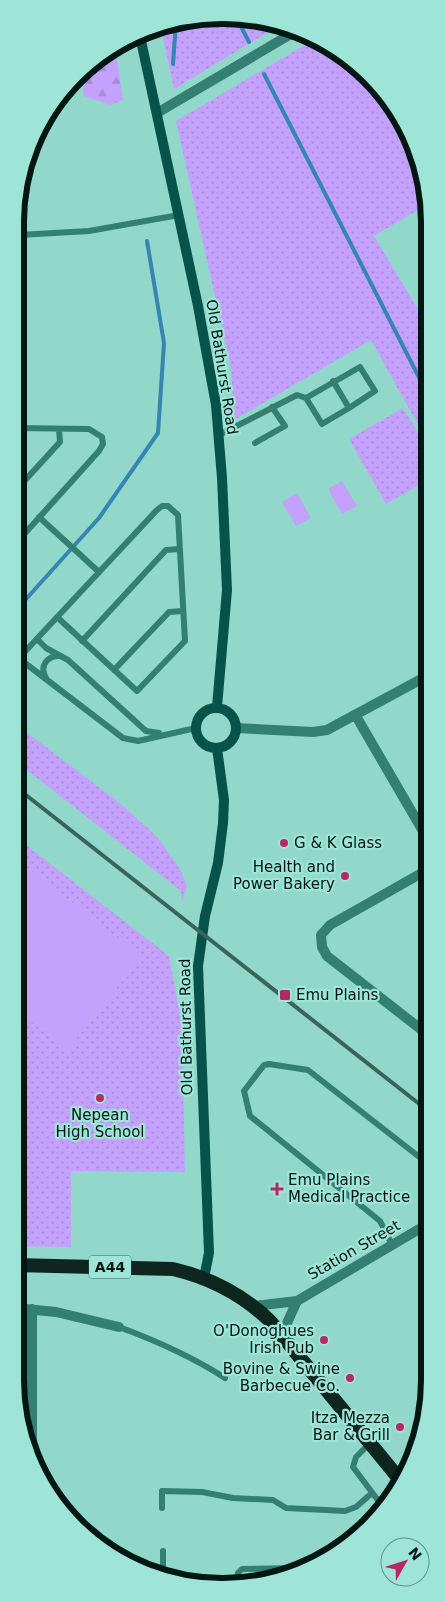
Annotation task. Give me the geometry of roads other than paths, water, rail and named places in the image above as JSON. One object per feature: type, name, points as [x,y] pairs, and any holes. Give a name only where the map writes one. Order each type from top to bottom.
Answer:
[{"type":"highway","name":"A44","points":[[24,1266],[173,1269],[204,1278],[225,1287],[254,1306],[282,1334],[397,1476]]},
{"type":"main road","name":"Old Bathurst Road","points":[[141,41],[210,366],[219,435],[226,590],[217,707]]},
{"type":"main road","points":[[217,707],[228,711],[233,716],[237,728],[236,734],[229,744],[217,748],[202,743],[196,728],[200,715],[210,708],[217,707]]},
{"type":"main road","name":"Old Bathurst Road","points":[[204,1278],[209,1253],[198,966],[205,916],[218,862],[222,830],[224,800],[217,748]]},
{"type":"street","points":[[157,113],[290,36]]},
{"type":"street","points":[[237,728],[313,732],[327,730],[421,679]]},
{"type":"street","points":[[356,716],[421,828]]},
{"type":"street","points":[[421,873],[330,926],[322,935],[322,947],[327,956],[421,1029]]},
{"type":"street","name":"Station Street","points":[[254,1306],[297,1301],[421,1228]]},
{"type":"street","points":[[282,1334],[297,1301]]},
{"type":"street","points":[[24,1309],[119,1327]]},
{"type":"street","points":[[32,1309],[32,1435]]},
{"type":"lane","points":[[24,236],[98,230],[179,215]]},
{"type":"lane","points":[[219,435],[297,395],[306,398],[322,424],[375,391],[360,367],[306,398]]},
{"type":"lane","points":[[333,381],[349,408]]},
{"type":"lane","points":[[255,443],[284,426],[272,407]]},
{"type":"lane","points":[[24,428],[90,429],[102,437],[103,444],[99,451],[24,534]]},
{"type":"lane","points":[[24,481],[60,442],[58,429]]},
{"type":"lane","points":[[24,652],[162,506],[168,506],[178,515],[185,642],[137,692],[57,618]]},
{"type":"lane","points":[[39,517],[99,572]]},
{"type":"lane","points":[[82,641],[166,550],[180,549]]},
{"type":"lane","points":[[114,670],[169,612],[183,611]]},
{"type":"lane","points":[[37,639],[61,656],[146,731],[150,733],[196,728]]},
{"type":"lane","points":[[46,679],[43,671],[44,663],[51,657],[61,656]]},
{"type":"lane","points":[[24,662],[123,738],[138,741],[166,732]]},
{"type":"lane","points":[[392,1245],[382,1223],[250,1116],[244,1091],[264,1065],[306,1069],[421,1160]]},
{"type":"lane","points":[[119,1327],[173,1348],[197,1360],[225,1378]]},
{"type":"lane","points":[[370,1443],[356,1457],[354,1466],[379,1501]]},
{"type":"lane","points":[[162,1508],[162,1491],[202,1492],[233,1498],[273,1500],[286,1508],[345,1511],[356,1506],[372,1493]]},
{"type":"lane","points":[[163,1551],[163,1569]]},
{"type":"lane","points":[[237,1578],[238,1573],[242,1569],[285,1568]]},
{"type":"waterway","points":[[240,24],[249,42]]},
{"type":"waterway","points":[[173,64],[175,30]]},
{"type":"waterway","points":[[264,74],[421,381]]},
{"type":"waterway","points":[[24,601],[99,518],[158,433],[164,343],[147,241]]},
{"type":"railway","points":[[24,793],[421,1105]]},
{"type":"place","name":"G & K Glass","points":[[284,843]]},
{"type":"place","name":"Health and Power Bakery","points":[[345,876]]},
{"type":"place","name":"Emu Plains","points":[[285,995]]},
{"type":"place","name":"Nepean High School","points":[[100,1098]]},
{"type":"place","name":"Emu Plains Medical Practice","points":[[277,1189]]},
{"type":"place","name":"O'Donoghues Irish Pub","points":[[324,1340]]},
{"type":"place","name":"Bovine & Swine Barbecue Co.","points":[[350,1378]]},
{"type":"place","name":"Itza Mezza Bar & Grill","points":[[400,1427]]}]
